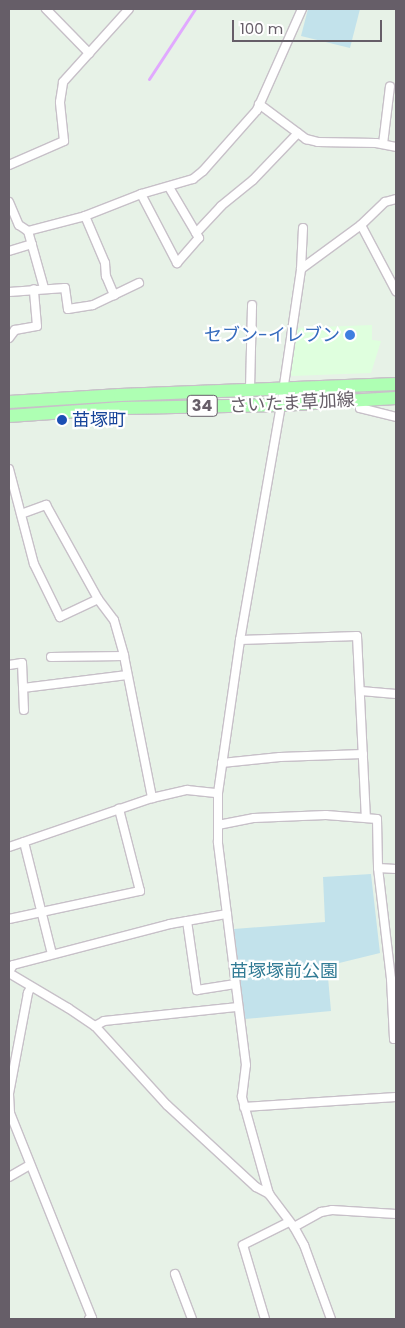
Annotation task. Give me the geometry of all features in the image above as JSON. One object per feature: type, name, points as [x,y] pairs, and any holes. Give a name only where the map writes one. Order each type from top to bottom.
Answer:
[{"type":"main road","name":"さいたま草加線","points":[[9,402],[250,389],[396,384]]},
{"type":"main road","name":"さいたま草加線","points":[[9,416],[123,408],[281,405],[396,398]]},
{"type":"street","points":[[46,9],[89,53]]},
{"type":"street","points":[[9,165],[64,141],[60,102],[63,82],[129,9]]},
{"type":"street","points":[[9,202],[19,226],[28,231],[85,216],[140,194],[169,187],[193,178],[203,171],[257,110],[302,9]]},
{"type":"street","points":[[383,144],[390,86]]},
{"type":"street","points":[[259,104],[306,139],[318,142],[351,141],[396,147]]},
{"type":"street","points":[[196,233],[221,206],[253,180],[298,133]]},
{"type":"street","points":[[140,194],[177,263],[199,238],[169,187]]},
{"type":"street","points":[[301,269],[361,225],[385,202],[396,199]]},
{"type":"street","points":[[85,216],[105,263],[106,276],[114,295]]},
{"type":"street","points":[[361,225],[396,290]]},
{"type":"street","points":[[303,228],[301,269],[281,405],[240,640],[222,763],[218,793],[218,825],[234,984],[246,1065],[242,1096],[244,1107],[269,1194],[304,1245],[331,1319]]},
{"type":"street","points":[[28,231],[44,288]]},
{"type":"street","points":[[9,251],[32,244]]},
{"type":"street","points":[[9,292],[65,288],[68,309],[93,305],[139,283]]},
{"type":"street","points":[[9,338],[15,330],[37,326],[34,289]]},
{"type":"street","points":[[250,389],[252,305]]},
{"type":"street","points":[[359,400],[360,408],[396,417]]},
{"type":"street","points":[[9,470],[34,564],[60,616],[98,600]]},
{"type":"street","points":[[20,514],[46,505],[98,600],[114,620],[124,656],[152,798]]},
{"type":"street","points":[[240,640],[357,636],[366,817]]},
{"type":"street","points":[[74,648],[74,657]]},
{"type":"street","points":[[51,657],[124,656]]},
{"type":"street","points":[[9,665],[22,663],[24,710]]},
{"type":"street","points":[[23,688],[127,675]]},
{"type":"street","points":[[361,691],[396,694]]},
{"type":"street","points":[[222,763],[280,757],[363,754]]},
{"type":"street","points":[[9,847],[152,798],[187,790],[218,793]]},
{"type":"street","points":[[9,919],[140,891],[119,809]]},
{"type":"street","points":[[218,825],[254,818],[326,815],[377,819],[378,868],[387,951],[393,979],[394,1039],[396,1039]]},
{"type":"street","points":[[24,842],[52,954]]},
{"type":"street","points":[[378,868],[396,869]]},
{"type":"street","points":[[227,914],[187,921],[52,954],[13,965],[9,972],[95,1026],[167,1105],[256,1187],[269,1194]]},
{"type":"street","points":[[187,921],[197,990],[234,984]]},
{"type":"street","points":[[387,951],[396,951]]},
{"type":"street","points":[[31,987],[28,993],[9,1094],[10,1113],[92,1318],[89,1319]]},
{"type":"street","points":[[95,1026],[104,1021],[238,1008]]},
{"type":"street","points":[[244,1107],[396,1098]]},
{"type":"street","points":[[9,1177],[30,1165]]},
{"type":"street","points":[[265,1319],[243,1245],[320,1212],[332,1210],[396,1214]]},
{"type":"street","points":[[175,1274],[192,1319]]},
{"type":"shaded area","points":[[372,325],[372,340],[381,341],[371,373],[292,376],[289,374],[295,328]]},
{"type":"green space","points":[[308,9],[360,9],[350,48],[301,36]]},
{"type":"green space","name":"苗塚塚前公園","points":[[371,874],[380,953],[327,966],[331,1011],[245,1019],[234,929],[325,922],[323,877]]},
{"type":"waterway","points":[[149,79],[195,9]]},
{"type":"place","name":"セブン-イレブン","points":[[350,335]]},
{"type":"place","name":"苗塚町","points":[[62,420]]}]
